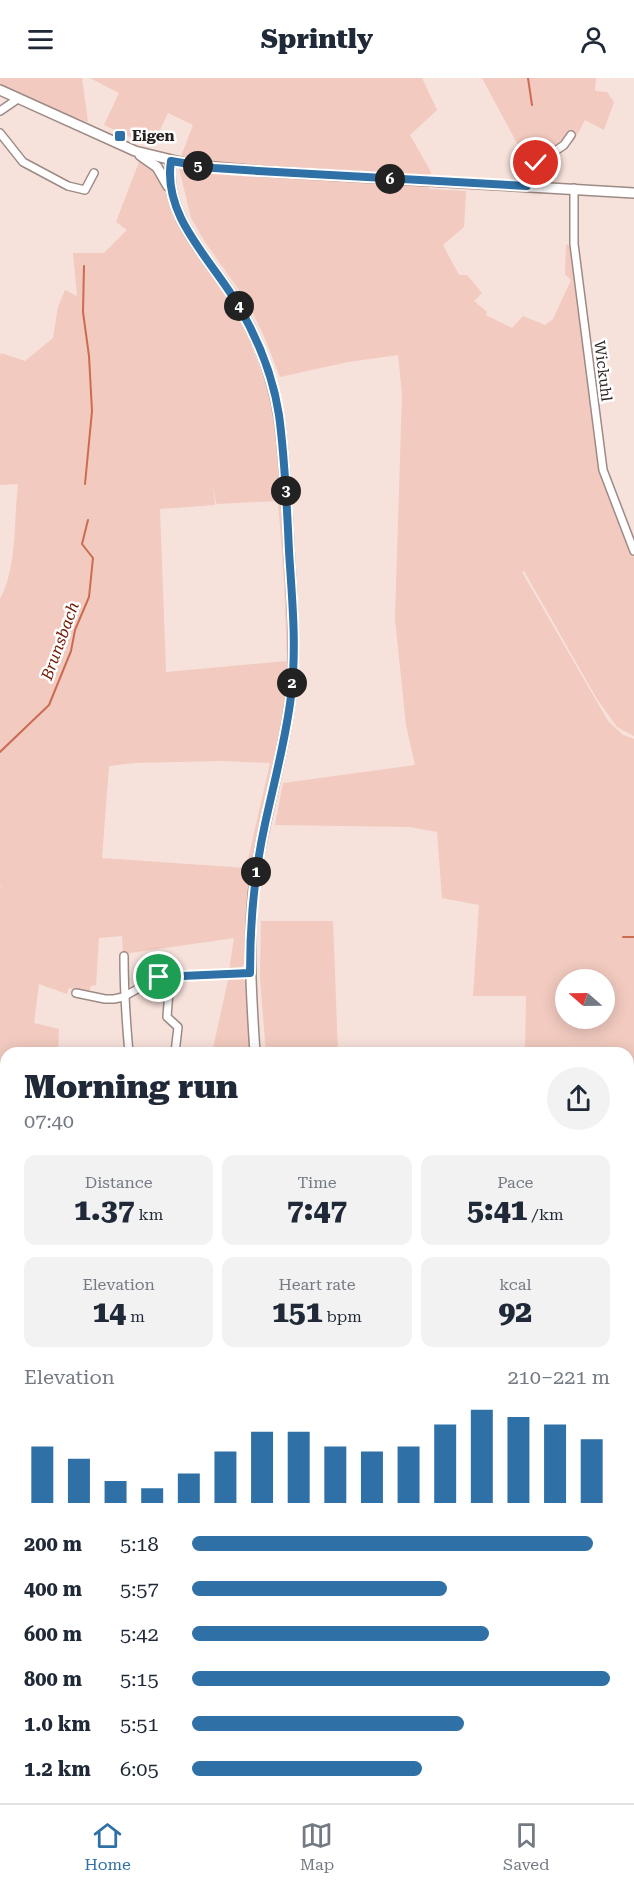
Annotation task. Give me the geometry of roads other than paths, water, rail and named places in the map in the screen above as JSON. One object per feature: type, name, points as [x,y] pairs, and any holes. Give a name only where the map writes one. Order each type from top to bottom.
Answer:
[{"type":"street","points":[[0,90],[135,151],[171,161],[247,171],[634,193]]},
{"type":"street","points":[[0,111],[19,98]]},
{"type":"street","points":[[0,133],[23,162],[68,186],[85,190],[94,173]]},
{"type":"street","points":[[527,186],[532,167],[564,145],[571,135]]},
{"type":"street","points":[[135,151],[157,167],[172,193],[187,230],[236,302],[257,342],[274,390],[282,436],[293,622],[293,679],[283,745],[256,872],[250,927],[255,1047]]},
{"type":"street","points":[[171,161],[169,171],[172,193]]},
{"type":"street","name":"Wickuhl","points":[[574,188],[574,244],[603,470],[634,551]]},
{"type":"street","points":[[124,956],[123,998],[128,1022],[129,1047]]},
{"type":"street","points":[[76,993],[105,999],[123,998],[159,977],[250,973]]},
{"type":"street","points":[[170,977],[166,1011],[167,1017],[178,1027],[176,1047]]},
{"type":"waterway","points":[[528,78],[532,105]]},
{"type":"waterway","name":"Brunsbach","points":[[84,266],[83,312],[89,356],[92,411],[85,484]]},
{"type":"waterway","name":"Brunsbach","points":[[0,752],[49,705],[71,651],[75,630],[89,597],[93,558],[82,544],[88,520]]},
{"type":"waterway","points":[[623,937],[634,937]]},
{"type":"place","name":"Eigen","points":[[120,136]]}]
